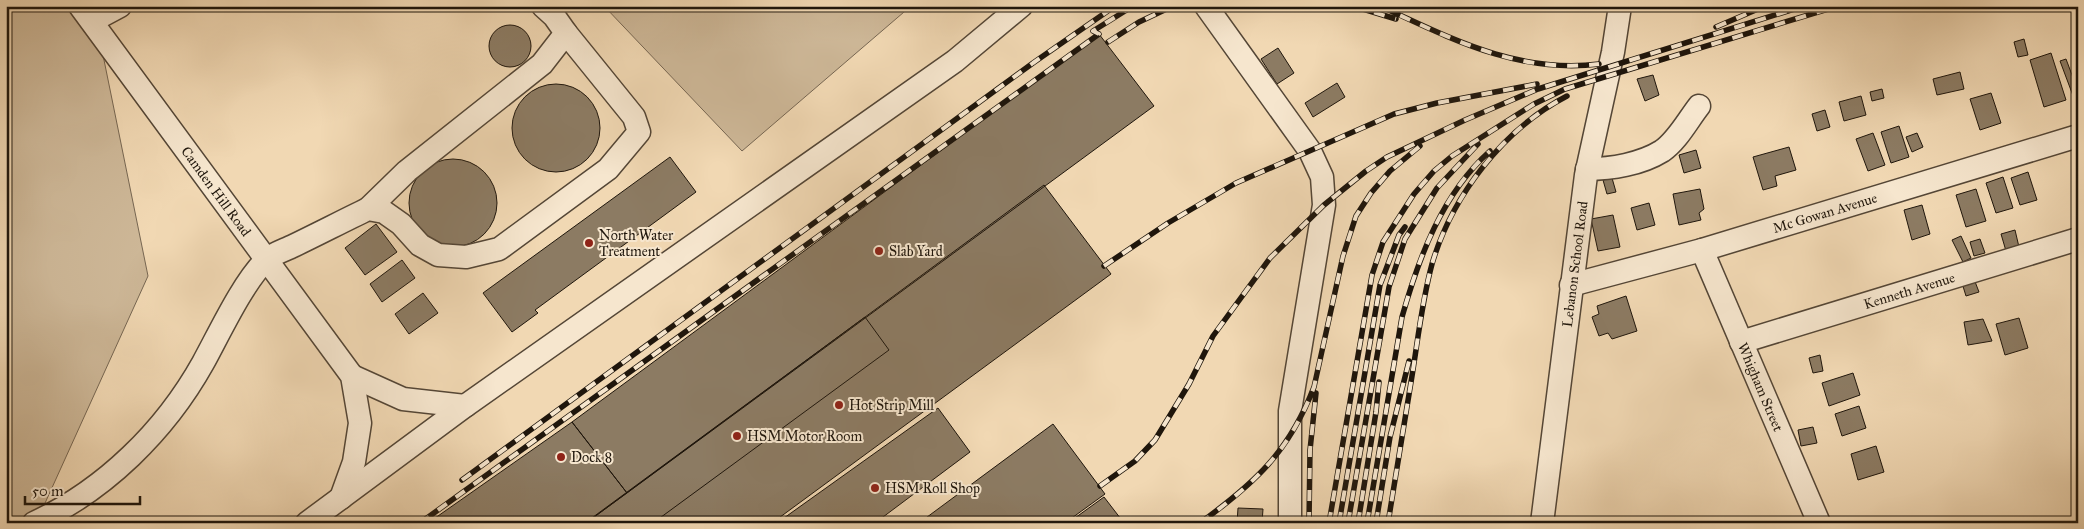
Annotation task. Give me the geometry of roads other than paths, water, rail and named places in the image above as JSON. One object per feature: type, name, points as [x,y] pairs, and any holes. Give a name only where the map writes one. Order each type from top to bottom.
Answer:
[{"type":"street","points":[[86,14],[120,6]]},
{"type":"street","points":[[368,209],[384,212],[401,224],[420,245],[438,255],[466,257],[498,249],[608,169],[639,132],[634,117],[554,16],[543,6]]},
{"type":"street","points":[[307,523],[464,406],[947,66],[1021,6]]},
{"type":"street","points":[[1206,6],[1310,150],[1322,177],[1324,205],[1290,411],[1290,523]]},
{"type":"street","name":"Lebanon School Road","points":[[1542,523],[1587,169],[1613,52],[1620,6]]},
{"type":"street","name":"Camden Hill Road","points":[[86,14],[352,376]]},
{"type":"street","points":[[34,523],[53,514],[98,484],[138,450],[170,412],[196,376],[242,292],[267,259],[368,209],[407,171],[542,64],[566,33]]},
{"type":"street","points":[[1587,169],[1614,167],[1638,161],[1662,150],[1674,140],[1699,106]]},
{"type":"street","name":"Mc Gowan Avenue","points":[[1571,285],[1702,250],[2078,136]]},
{"type":"street","name":"Kenneth Avenue","points":[[1741,342],[2078,239]]},
{"type":"street","name":"Whigham Street","points":[[1702,250],[1819,523]]},
{"type":"street","points":[[352,376],[403,399],[464,406]]},
{"type":"street","points":[[340,498],[354,462],[360,423],[352,376]]},
{"type":"railway","points":[[462,480],[1033,63],[1115,6]]},
{"type":"railway","points":[[420,523],[1099,34],[1093,31],[1133,6]]},
{"type":"railway","points":[[1108,42],[1139,22],[1173,6]]},
{"type":"railway","points":[[1353,6],[1396,19]]},
{"type":"railway","points":[[1380,6],[1460,41],[1513,59],[1569,66],[1599,64]]},
{"type":"railway","points":[[1716,27],[1765,6]]},
{"type":"railway","points":[[1100,486],[1135,461],[1155,440],[1189,384],[1213,336],[1270,258],[1324,205],[1366,171],[1387,157],[1465,120],[1538,89],[1804,6]]},
{"type":"railway","points":[[1329,523],[1372,275],[1383,242],[1414,194],[1434,171],[1452,156],[1534,104],[1565,89],[1838,6]]},
{"type":"railway","points":[[1104,266],[1168,223],[1236,183],[1394,114],[1437,103],[1537,84]]},
{"type":"railway","points":[[1388,523],[1423,306],[1432,264],[1441,239],[1467,190],[1501,146],[1544,110],[1567,96]]},
{"type":"railway","points":[[1348,523],[1389,287],[1405,239],[1437,188],[1478,144]]},
{"type":"railway","points":[[1200,523],[1254,480],[1281,448],[1293,430],[1314,387],[1343,256],[1356,216],[1371,193],[1390,171],[1420,146]]},
{"type":"railway","points":[[1367,523],[1402,317],[1416,272],[1434,228],[1458,187],[1490,151]]},
{"type":"railway","points":[[1339,523],[1380,285],[1399,235],[1405,227]]},
{"type":"railway","points":[[1376,523],[1390,437],[1409,361]]},
{"type":"railway","points":[[1358,523],[1379,382]]},
{"type":"railway","points":[[1309,523],[1310,450],[1316,393]]},
{"type":"place","name":"North Water Treatment","points":[[589,243]]},
{"type":"place","name":"Slab Yard","points":[[879,251]]},
{"type":"place","name":"Hot Strip Mill","points":[[839,405]]},
{"type":"place","name":"HSM Motor Room","points":[[737,436]]},
{"type":"place","name":"Dock 8","points":[[561,457]]},
{"type":"place","name":"HSM Roll Shop","points":[[875,488]]}]
